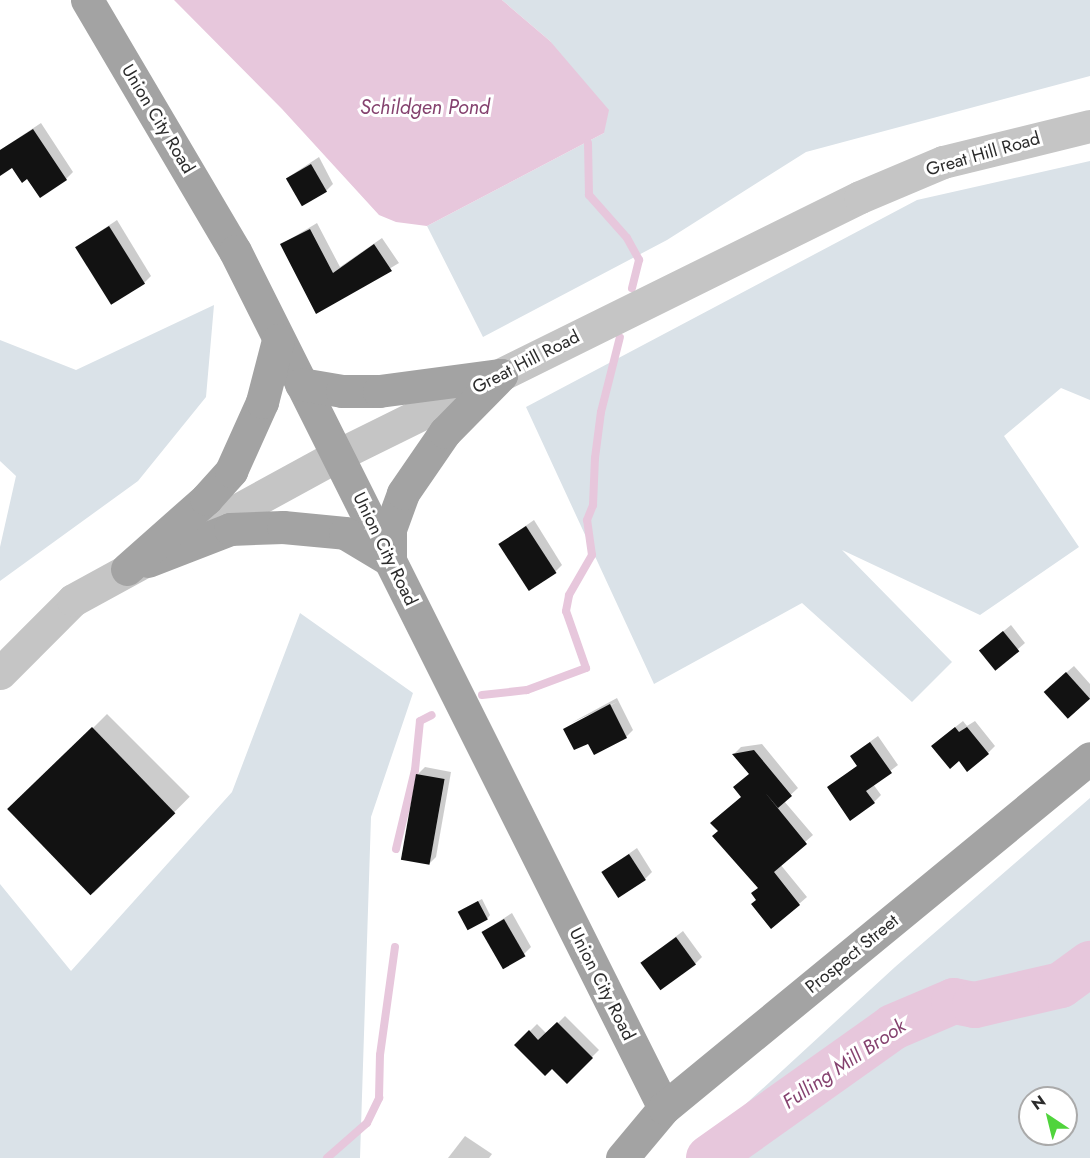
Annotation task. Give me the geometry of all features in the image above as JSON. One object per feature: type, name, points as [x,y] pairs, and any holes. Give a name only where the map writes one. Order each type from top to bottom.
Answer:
[{"type":"main road","name":"Union City Road","points":[[87,0],[210,206],[338,455],[664,1108]]},
{"type":"main road","points":[[127,569],[207,499],[231,471],[262,402],[278,340]]},
{"type":"main road","points":[[301,384],[342,391],[379,391],[501,375]]},
{"type":"main road","points":[[390,560],[390,529],[403,493],[445,432],[501,375]]},
{"type":"main road","points":[[127,569],[230,528],[283,527],[345,533],[390,560]]},
{"type":"main road","name":"Prospect Street","points":[[622,1158],[664,1108],[1090,758]]},
{"type":"street","name":"Great Hill Road","points":[[0,673],[73,600],[338,455],[860,197],[943,162],[1090,126]]},
{"type":"shaded area","points":[[502,0],[1090,0],[1090,76],[806,152],[667,240],[483,337],[427,226],[604,133],[550,41]]},
{"type":"shaded area","points":[[1090,161],[1090,400],[1061,388],[1004,436],[1079,547],[980,615],[842,550],[952,662],[912,702],[802,603],[654,684],[526,407],[917,200]]},
{"type":"shaded area","points":[[214,305],[206,397],[138,481],[0,581],[0,547],[16,476],[0,461],[0,340],[76,370]]},
{"type":"shaded area","points":[[300,613],[413,693],[371,817],[360,1158],[0,1158],[0,884],[71,971],[232,792]]},
{"type":"shaded area","points":[[1090,798],[1090,1158],[687,1158],[895,967]]},
{"type":"water","name":"Schildgen Pond","points":[[174,0],[502,0],[550,41],[609,110],[604,133],[427,226],[396,222],[379,215],[282,109]]},
{"type":"building","points":[[33,129],[67,180],[40,198],[27,179],[22,183],[12,168],[0,176],[0,150]]},
{"type":"building","points":[[311,164],[327,192],[302,206],[286,179]]},
{"type":"building","points":[[109,226],[145,284],[111,305],[75,247]]},
{"type":"building","points":[[310,229],[333,273],[374,244],[392,271],[316,314],[280,244]]},
{"type":"building","points":[[526,526],[556,573],[529,591],[498,544]]},
{"type":"building","points":[[1003,631],[1019,651],[995,671],[979,651]]},
{"type":"building","points":[[1066,672],[1090,699],[1068,719],[1044,692]]},
{"type":"building","points":[[610,704],[627,738],[594,755],[588,744],[574,750],[563,729]]},
{"type":"building","points":[[92,727],[175,813],[90,895],[7,809]]},
{"type":"building","points":[[955,727],[959,732],[967,727],[989,754],[967,772],[959,761],[950,769],[931,746]]},
{"type":"building","points":[[870,742],[892,773],[866,791],[875,803],[850,821],[827,787],[857,766],[850,756]]},
{"type":"building","points":[[754,750],[792,796],[778,808],[763,790],[807,844],[774,872],[800,905],[771,929],[751,904],[756,900],[751,893],[758,888],[712,836],[718,831],[710,823],[741,797],[733,787],[749,774],[732,754]]},
{"type":"building","points":[[416,774],[445,779],[429,865],[401,860]]},
{"type":"building","points":[[629,854],[646,880],[618,898],[601,872]]},
{"type":"building","points":[[478,901],[488,920],[468,930],[458,912]]},
{"type":"building","points":[[504,919],[526,956],[503,969],[481,932]]},
{"type":"building","points":[[676,937],[696,965],[660,990],[640,963]]},
{"type":"building","points":[[557,1022],[593,1058],[567,1084],[552,1069],[545,1076],[514,1045],[529,1030],[538,1040]]},
{"type":"waterway","points":[[588,143],[589,195],[627,238],[639,260],[632,288]]},
{"type":"waterway","points":[[482,695],[527,690],[586,668],[566,611],[569,595],[592,555],[587,520],[593,505],[595,458],[601,412],[620,337]]},
{"type":"waterway","points":[[396,849],[415,770],[420,721],[432,715]]},
{"type":"waterway","points":[[327,1158],[367,1123],[379,1098],[380,1055],[395,947]]},
{"type":"waterway","name":"Fulling Mill Brook","points":[[709,1158],[893,1027],[954,1001],[975,1005],[1061,985],[1090,964]]}]
